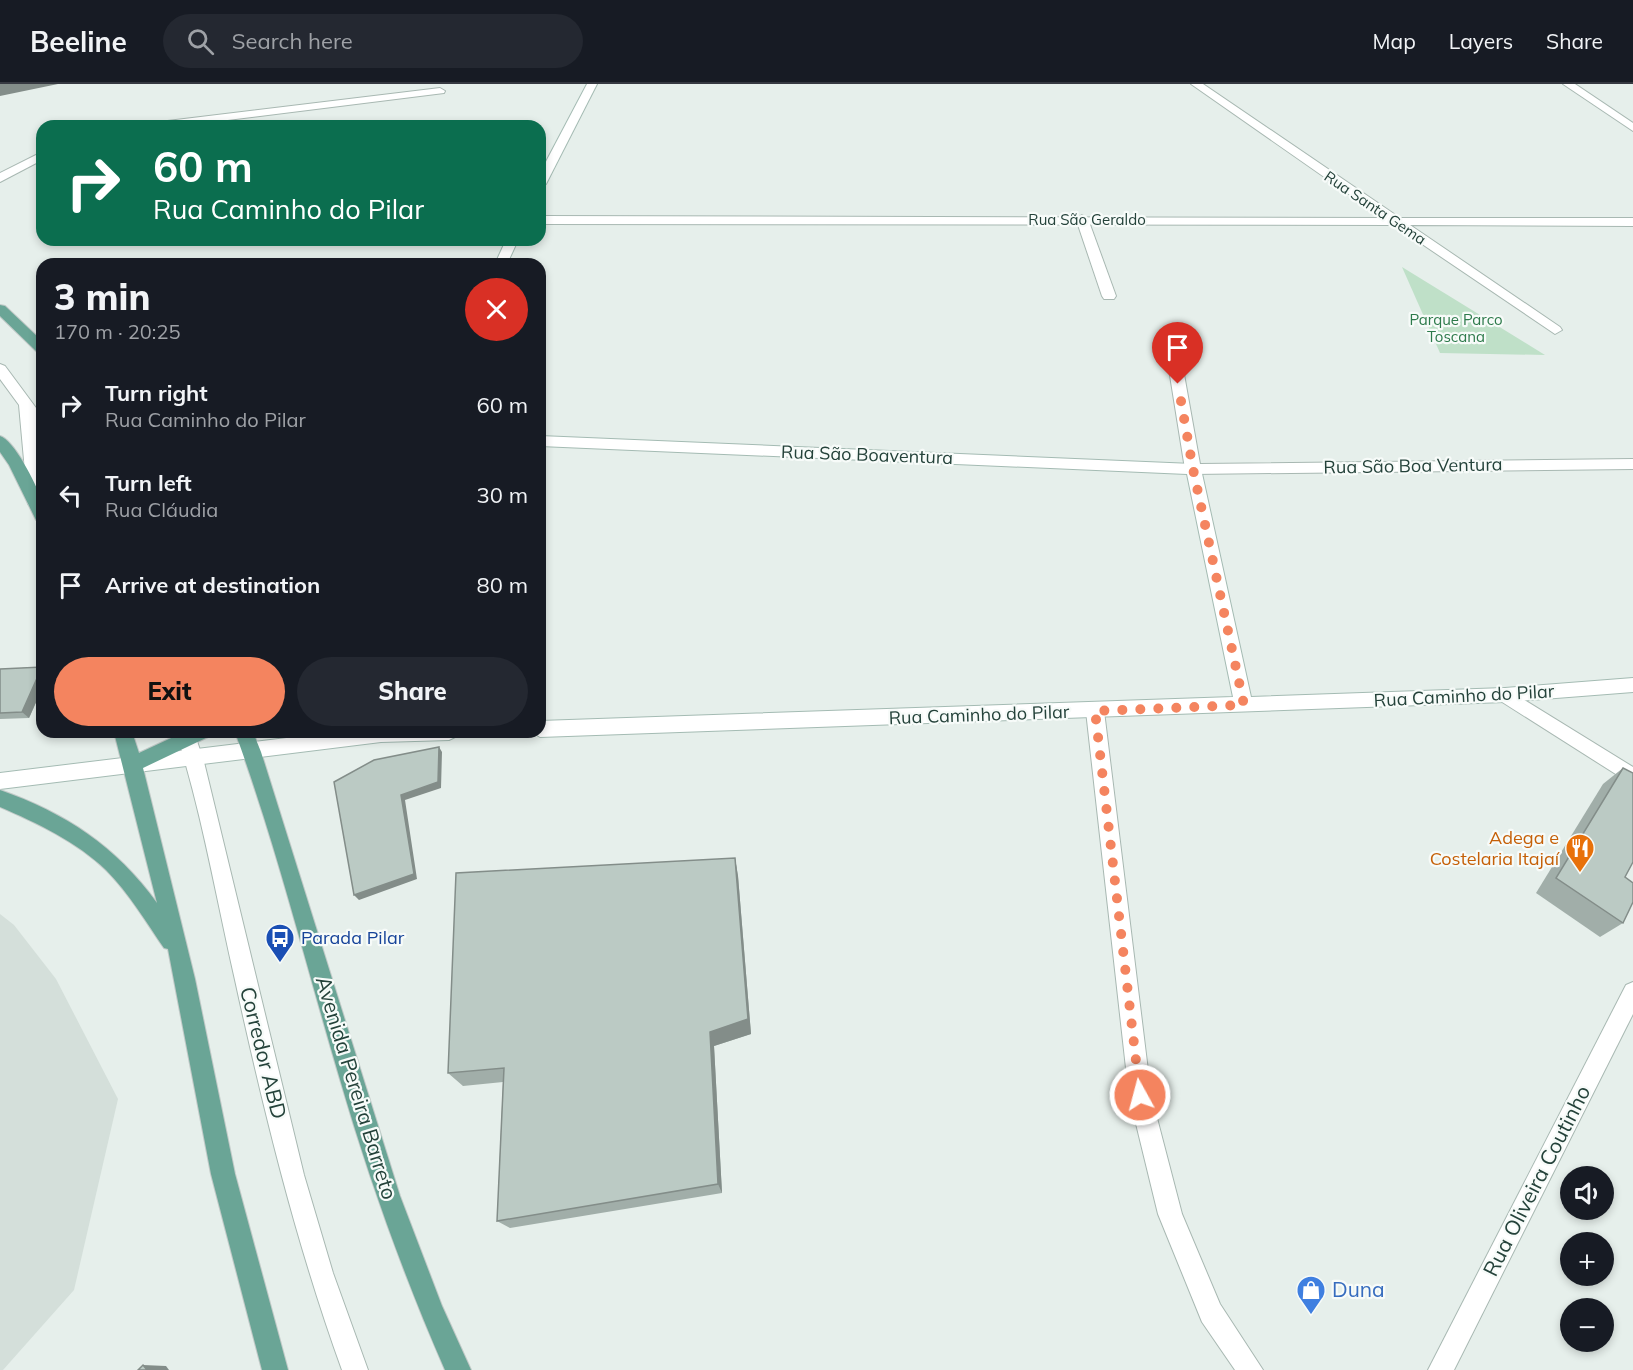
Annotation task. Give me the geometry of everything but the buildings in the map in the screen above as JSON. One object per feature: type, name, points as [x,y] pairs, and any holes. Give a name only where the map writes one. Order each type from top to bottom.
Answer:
[{"type":"main road","points":[[0,309],[36,343]]},
{"type":"main road","points":[[0,441],[16,463],[36,504]]},
{"type":"main road","points":[[125,738],[178,950],[224,1174],[275,1370]]},
{"type":"main road","name":"Avenida Pereira Barreto","points":[[246,738],[369,1137],[429,1308],[458,1370]]},
{"type":"main road","points":[[0,798],[41,815],[85,842],[124,875],[178,950]]},
{"type":"street","points":[[546,172],[592,84]]},
{"type":"street","name":"Rua Santa Gema","points":[[1196,84],[1392,221],[1555,330]]},
{"type":"street","points":[[1568,84],[1633,128]]},
{"type":"street","points":[[201,120],[440,91]]},
{"type":"street","points":[[0,178],[36,158]]},
{"type":"street","points":[[1083,219],[1109,296]]},
{"type":"street","name":"Rua São Geraldo","points":[[546,220],[1083,219],[1633,222]]},
{"type":"street","points":[[1174,363],[1193,469],[1244,705]]},
{"type":"street","points":[[0,369],[36,417]]},
{"type":"street","points":[[26,403],[36,485]]},
{"type":"street","name":"Rua São Boaventura","points":[[546,441],[1193,469]]},
{"type":"street","name":"Rua São Boa Ventura","points":[[1193,469],[1633,464]]},
{"type":"street","name":"Rua Caminho do Pilar","points":[[546,729],[1505,695],[1633,685]]},
{"type":"street","points":[[1505,695],[1633,777]]},
{"type":"street","points":[[1095,711],[1140,1095],[1170,1214],[1211,1313],[1250,1370]]},
{"type":"street","points":[[0,781],[133,764],[192,740],[251,750],[342,738]]},
{"type":"street","name":"Corredor ABD","points":[[192,740],[245,977],[308,1230],[355,1370]]},
{"type":"street","name":"Rua Oliveira Coutinho","points":[[1441,1370],[1633,992]]},
{"type":"shaded area","points":[[0,914],[14,925],[56,979],[118,1099],[74,1290],[3,1370],[0,1370]]},
{"type":"green space","name":"Parque Parco Toscana","points":[[1402,267],[1545,355],[1440,353]]},
{"type":"place","name":"Adega e Costelaria Itajaí","points":[[1580,874]]},
{"type":"place","name":"Parada Pilar","points":[[280,964]]},
{"type":"place","name":"Duna","points":[[1311,1316]]},
{"type":"route","points":[[1140,1095],[1095,711],[1244,705],[1193,469],[1178,384]]}]
